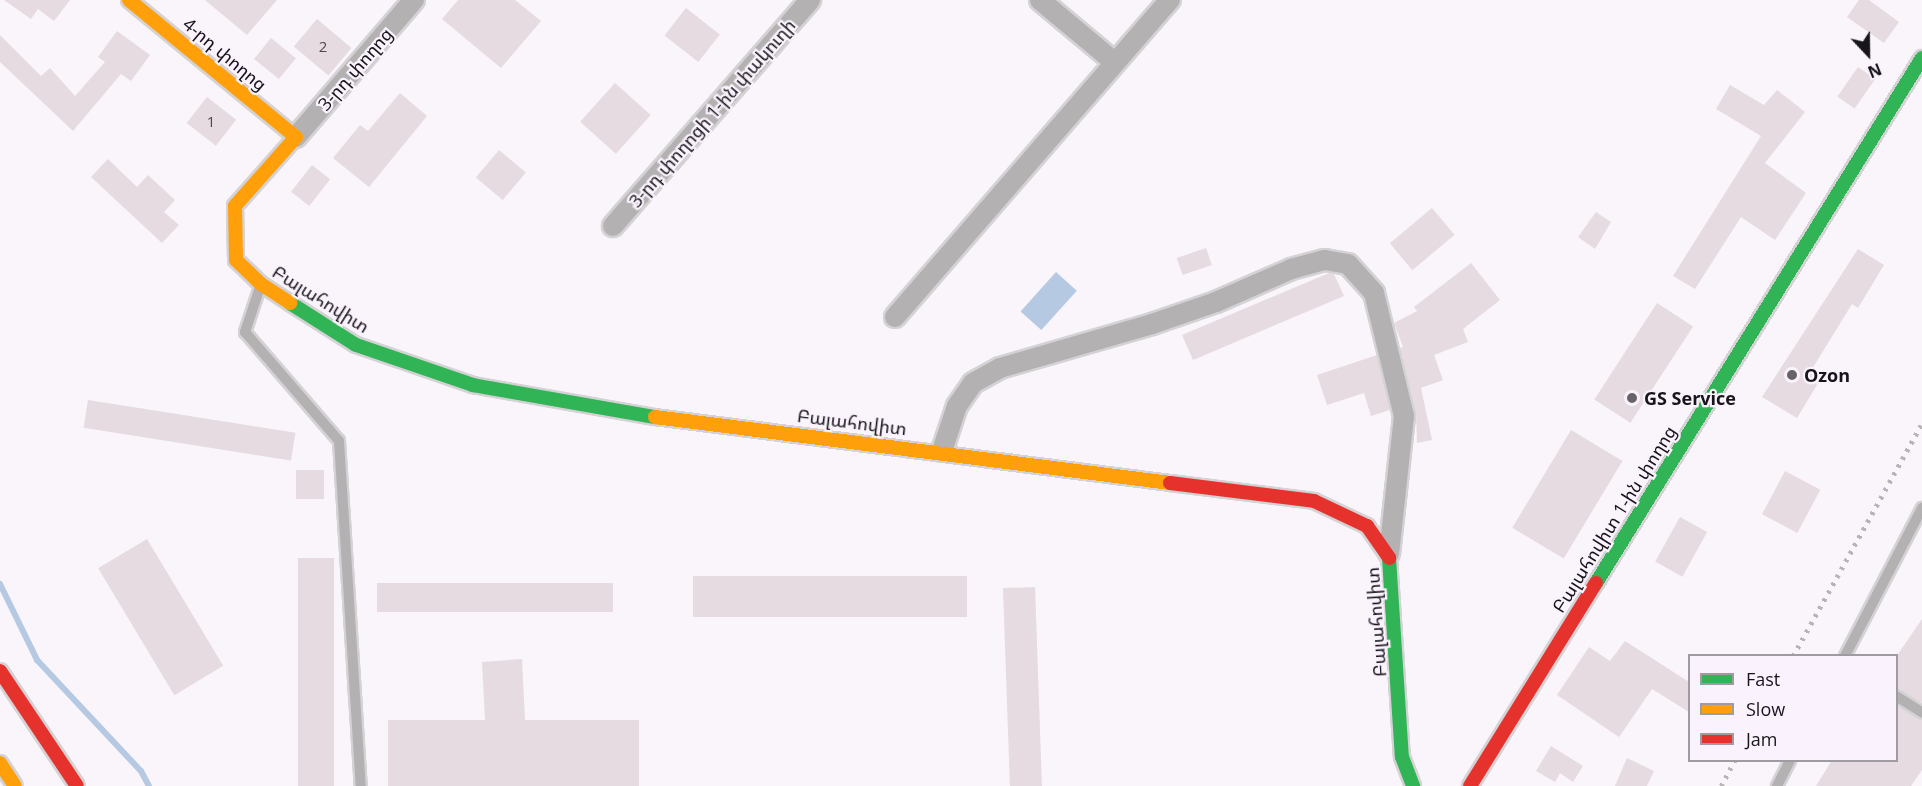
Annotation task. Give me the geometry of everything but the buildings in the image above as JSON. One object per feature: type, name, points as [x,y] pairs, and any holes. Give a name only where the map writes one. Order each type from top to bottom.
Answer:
[{"type":"street","name":"4-րդ փողոց","points":[[129,0],[296,137]]},
{"type":"street","name":"3-րդ փողոց","points":[[296,137],[414,0]]},
{"type":"street","name":"3-րդ փողոցի 1-ին փակուղի","points":[[613,226],[810,0]]},
{"type":"street","points":[[1040,0],[1113,62]]},
{"type":"street","points":[[895,317],[1113,62],[1170,0]]},
{"type":"street","name":"Բալահովիտ 1-ին փողոց","points":[[1470,786],[1922,58]]},
{"type":"street","name":"Բալահովիտ","points":[[296,137],[236,207],[236,260],[261,284],[356,345],[473,385],[626,413],[1314,501],[1368,526],[1389,553],[1402,757],[1413,786]]},
{"type":"street","points":[[942,452],[957,406],[973,383],[1000,368],[1173,316],[1291,269],[1326,260],[1348,264],[1374,293],[1404,416],[1389,553]]},
{"type":"street","points":[[0,671],[77,786]]},
{"type":"street","points":[[0,763],[15,786]]},
{"type":"lane","points":[[261,284],[245,332],[339,441],[361,786]]},
{"type":"lane","points":[[1846,654],[1919,522],[1922,508]]},
{"type":"lane","points":[[1898,697],[1922,712]]},
{"type":"lane","points":[[1777,786],[1789,762]]},
{"type":"water","points":[[1056,272],[1077,291],[1041,330],[1021,311]]},
{"type":"waterway","points":[[0,584],[37,660],[141,771],[149,786]]},
{"type":"railway","points":[[1794,654],[1922,423]]},
{"type":"railway","points":[[1721,786],[1734,762]]},
{"type":"traffic: fast","points":[[1596,583],[1922,58]]},
{"type":"traffic: fast","points":[[290,303],[356,345],[473,385],[655,417]]},
{"type":"traffic: fast","points":[[1389,558],[1402,757],[1413,786]]},
{"type":"traffic: slow","points":[[129,0],[296,137],[235,206],[236,260],[261,284],[290,303]]},
{"type":"traffic: slow","points":[[655,417],[1170,483]]},
{"type":"traffic: slow","points":[[0,763],[15,786]]},
{"type":"traffic: jam","points":[[1170,483],[1314,501],[1367,526],[1389,558]]},
{"type":"traffic: jam","points":[[1470,786],[1596,583]]},
{"type":"traffic: jam","points":[[0,671],[77,786]]},
{"type":"place","name":"Ozon","points":[[1792,375]]},
{"type":"place","name":"GS Service","points":[[1632,398]]}]
